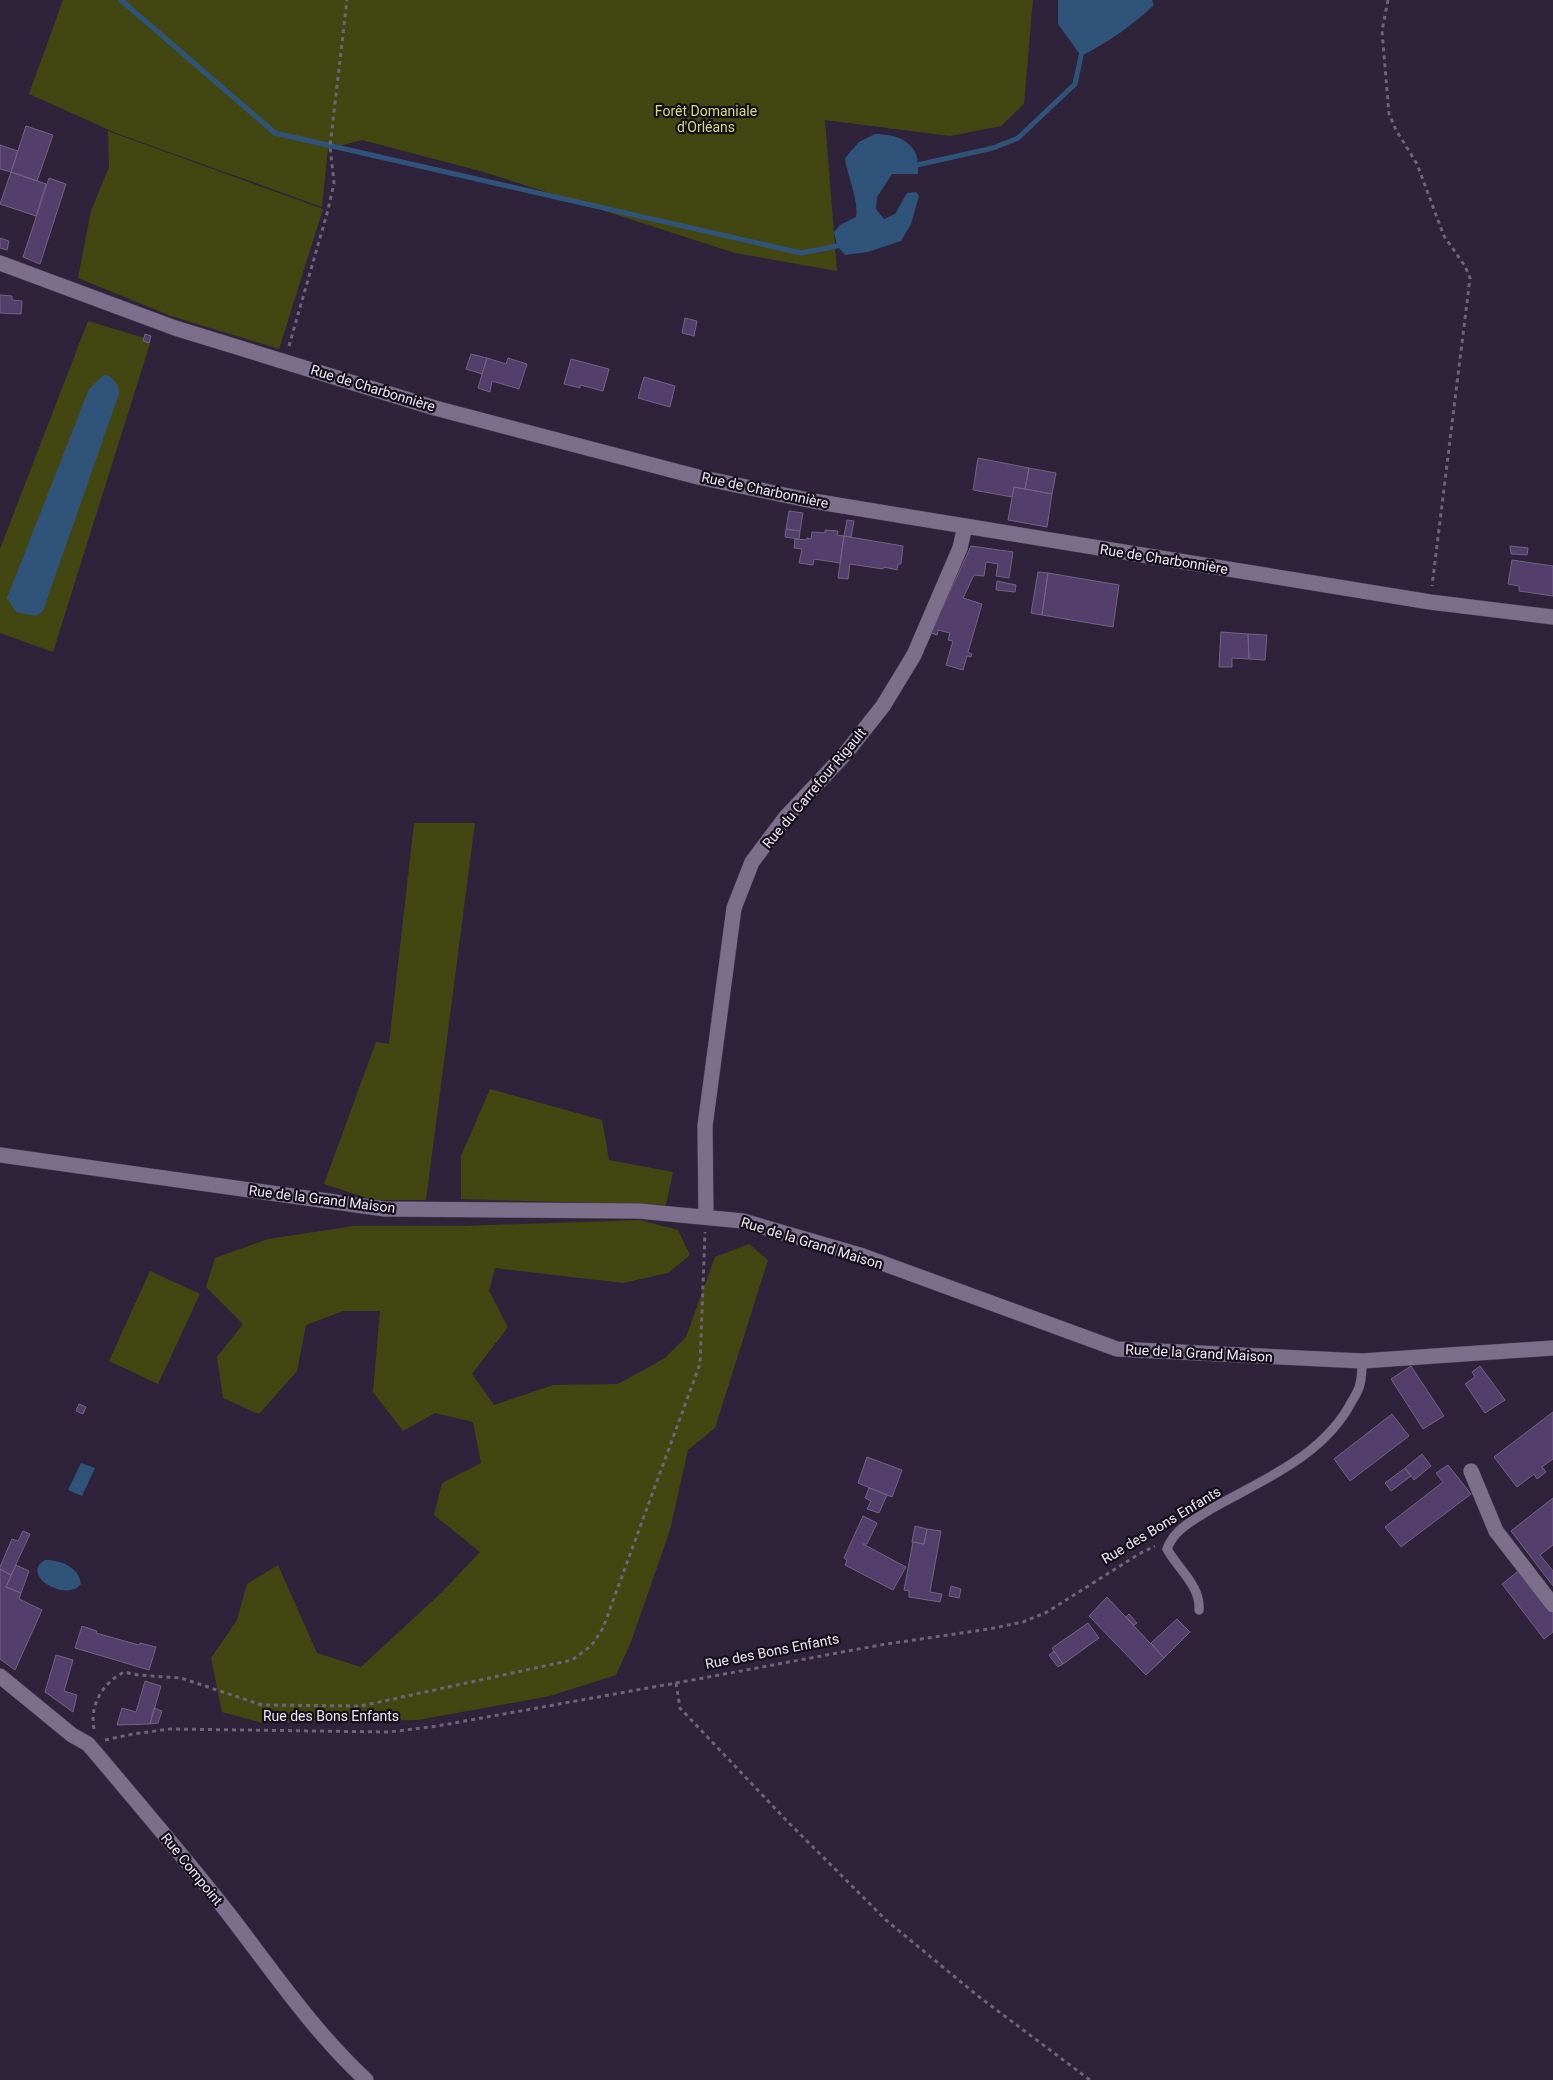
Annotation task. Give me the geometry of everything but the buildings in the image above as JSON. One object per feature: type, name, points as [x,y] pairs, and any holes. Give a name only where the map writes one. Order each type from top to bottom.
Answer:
[{"type":"street","name":"Rue de Charbonnière","points":[[0,263],[175,328],[435,408],[698,477],[813,501],[965,526],[1430,602],[1553,617]]},
{"type":"street","name":"Rue du Carrefour Rigault","points":[[706,1225],[705,1126],[734,908],[752,862],[785,818],[845,754],[888,698],[914,655],[960,548],[965,526]]},
{"type":"street","name":"Rue de la Grand Maison","points":[[0,1155],[385,1209],[639,1211],[706,1225],[743,1221],[863,1256],[1117,1349],[1362,1361],[1553,1348]]},
{"type":"street","points":[[1471,1471],[1496,1532],[1553,1605]]},
{"type":"street","name":"Rue Compoint","points":[[0,1676],[72,1735],[92,1743],[222,1905],[291,1996],[331,2045],[366,2080]]},
{"type":"lane","name":"Rue des Bons Enfants","points":[[1170,1539],[1181,1528],[1292,1463],[1333,1431],[1360,1386],[1362,1361]]},
{"type":"lane","points":[[1170,1539],[1167,1549],[1196,1590],[1200,1602],[1199,1610]]},
{"type":"path","points":[[284,361],[328,210],[334,183],[330,146],[347,0]]},
{"type":"path","points":[[1388,0],[1382,31],[1389,114],[1396,130],[1417,164],[1444,236],[1465,266],[1470,278],[1430,602]]},
{"type":"path","points":[[92,1743],[93,1722],[99,1694],[112,1678],[124,1672],[138,1675],[181,1678],[262,1705],[361,1706],[572,1660],[591,1646],[603,1628],[700,1364],[706,1225]]},
{"type":"path","name":"Rue des Bons Enfants","points":[[92,1743],[133,1734],[170,1729],[389,1732],[438,1726],[880,1645],[1023,1622],[1047,1612],[1139,1554],[1170,1539]]},
{"type":"path","points":[[676,1683],[680,1708],[786,1820],[886,1920],[978,1996],[1090,2080]]},
{"type":"green space","name":"Forêt Domaniale d'Orléans","points":[[63,0],[1033,0],[1024,104],[1001,126],[950,136],[825,120],[837,271],[735,253],[484,172],[362,140],[328,149],[322,207],[116,133],[29,94]]},
{"type":"green space","points":[[108,131],[323,209],[279,349],[171,316],[78,278],[91,211],[109,167]]},
{"type":"green space","points":[[88,321],[151,340],[53,652],[0,633],[0,549]]},
{"type":"green space","points":[[414,823],[475,823],[426,1200],[373,1200],[324,1184],[376,1042],[389,1044]]},
{"type":"green space","points":[[490,1089],[602,1120],[609,1160],[673,1172],[666,1205],[461,1199],[461,1156]]},
{"type":"green space","points":[[640,1220],[678,1230],[690,1255],[668,1273],[623,1283],[495,1268],[489,1291],[508,1327],[472,1374],[494,1405],[553,1385],[618,1384],[665,1358],[686,1337],[715,1257],[749,1244],[768,1260],[715,1428],[688,1450],[670,1530],[631,1642],[616,1675],[550,1696],[418,1720],[262,1723],[222,1712],[211,1658],[237,1620],[247,1584],[278,1565],[317,1653],[361,1667],[441,1593],[480,1552],[434,1515],[442,1483],[481,1463],[473,1422],[435,1413],[403,1431],[373,1392],[380,1311],[343,1311],[306,1325],[297,1371],[259,1414],[223,1398],[217,1357],[243,1324],[206,1287],[215,1258],[268,1239],[354,1226],[461,1226]]},
{"type":"green space","points":[[150,1271],[200,1294],[158,1384],[109,1361]]},
{"type":"water","points":[[1058,0],[1152,0],[1154,5],[1119,33],[1081,56],[1058,24]]},
{"type":"water","points":[[875,134],[893,136],[909,144],[916,154],[918,161],[918,174],[892,174],[877,197],[876,209],[884,219],[895,214],[907,193],[916,192],[919,196],[911,224],[901,241],[868,252],[845,255],[837,246],[834,232],[840,225],[856,217],[856,211],[845,158],[859,142]]},
{"type":"water","points":[[104,375],[110,376],[118,385],[119,394],[43,611],[36,616],[16,612],[7,598],[89,389]]},
{"type":"water","points":[[81,1463],[95,1468],[82,1496],[68,1490]]},
{"type":"water","points":[[45,1560],[57,1561],[73,1569],[80,1578],[81,1584],[74,1589],[66,1590],[48,1585],[41,1579],[38,1573],[39,1566]]},
{"type":"waterway","points":[[121,0],[275,133],[801,253],[837,246]]},
{"type":"waterway","points":[[917,165],[993,148],[1018,138],[1075,84],[1081,56]]}]
